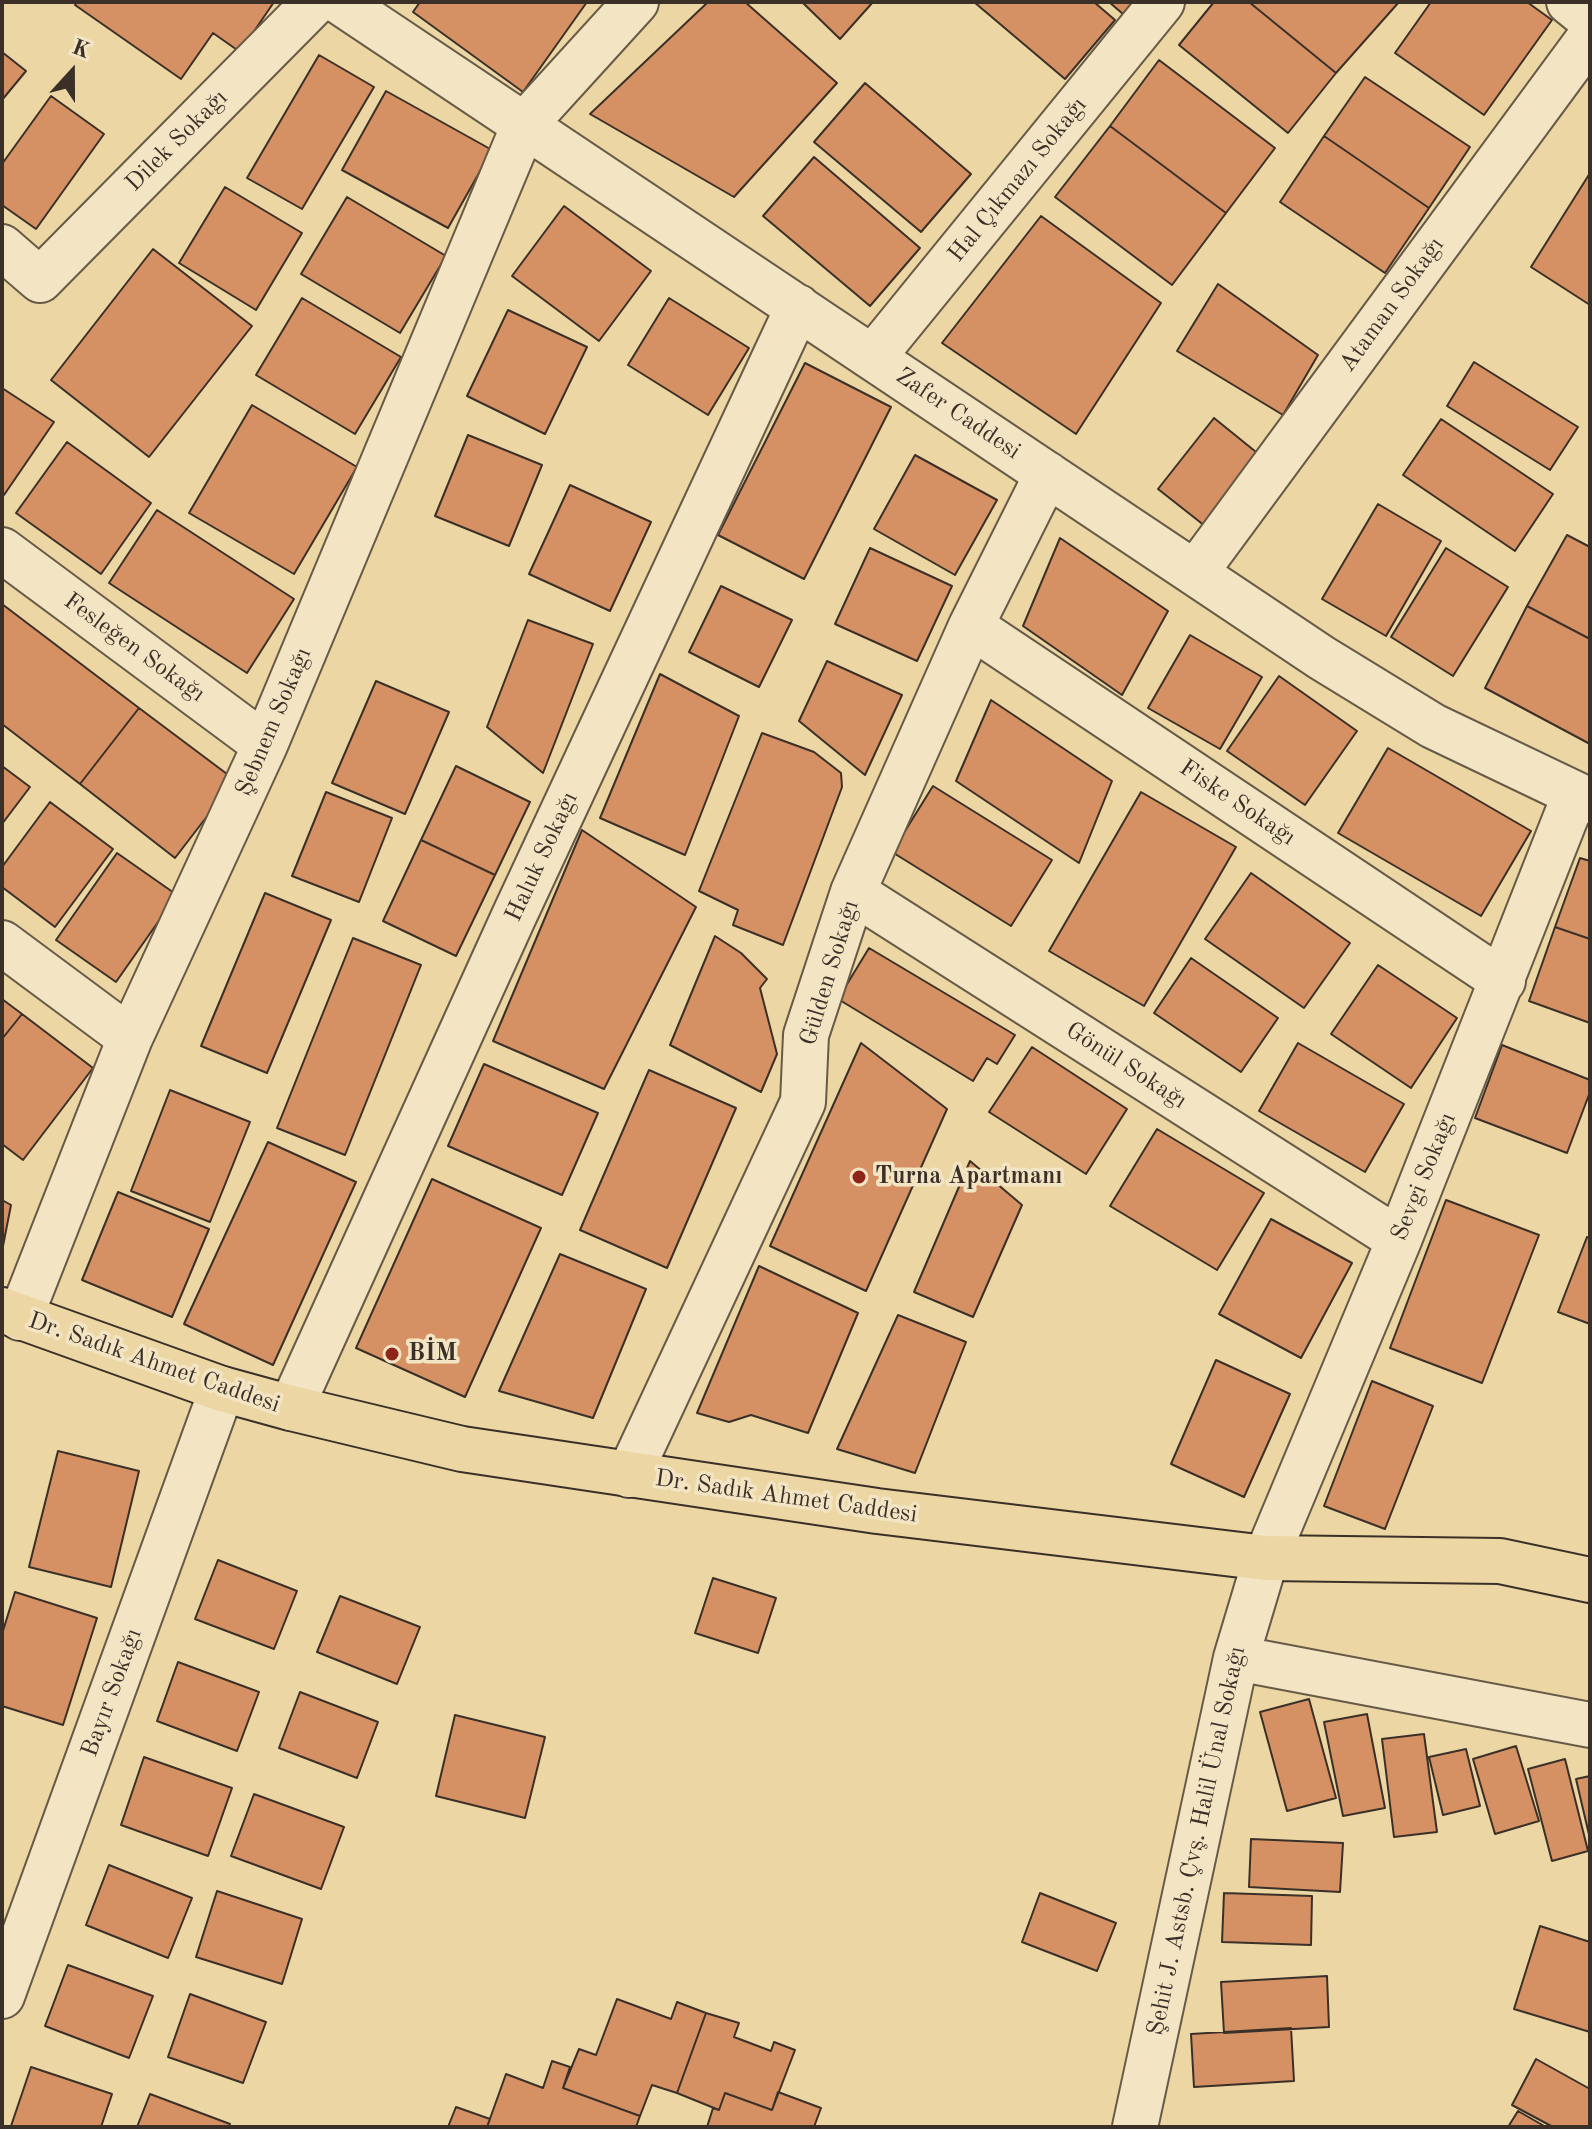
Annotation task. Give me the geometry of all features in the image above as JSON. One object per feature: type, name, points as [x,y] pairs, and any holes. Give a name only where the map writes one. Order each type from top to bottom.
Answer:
[{"type":"main road","name":"Dr. Sadık Ahmet Caddesi","points":[[11,1314],[222,1389],[462,1449],[877,1511],[1266,1558],[1500,1561],[1590,1580]]},
{"type":"street","name":"Dilek Sokağı","points":[[2,247],[40,280],[315,2]]},
{"type":"street","name":"Zafer Caddesi","points":[[340,2],[1322,658],[1433,726],[1583,798]]},
{"type":"street","name":"Şebnem Sokağı","points":[[11,1314],[130,1038],[265,745],[524,125],[636,2]]},
{"type":"street","name":"Hal Çıkmazı Sokağı","points":[[873,357],[1162,2]]},
{"type":"street","points":[[1569,2],[1590,19]]},
{"type":"street","name":"Ataman Sokağı","points":[[1195,573],[1590,37]]},
{"type":"street","name":"Haluk Sokağı","points":[[291,1408],[514,916],[798,307]]},
{"type":"street","name":"Gülden Sokağı","points":[[629,1475],[803,1102],[806,1035],[853,892],[971,626],[1047,474]]},
{"type":"street","name":"Fesleğen Sokağı","points":[[2,550],[265,745]]},
{"type":"street","name":"Fiske Sokağı","points":[[971,626],[1503,981]]},
{"type":"street","name":"Sevgi Sokağı","points":[[1266,1558],[1503,981],[1583,798]]},
{"type":"street","name":"Gönül Sokağı","points":[[853,892],[1399,1240]]},
{"type":"street","points":[[2,943],[130,1038]]},
{"type":"street","name":"Bayır Sokağı","points":[[2,1996],[222,1389]]},
{"type":"street","name":"Şehit J. Astsb. Çvş. Halil Ünal Sokağı","points":[[1135,2127],[1236,1658],[1266,1558]]},
{"type":"street","points":[[1236,1658],[1590,1725]]},
{"type":"building","points":[[77,2],[274,2],[240,52],[213,33],[181,79],[75,5]]},
{"type":"building","points":[[420,2],[587,2],[523,92],[413,12]]},
{"type":"building","points":[[708,2],[745,2],[837,83],[734,197],[590,114]]},
{"type":"building","points":[[802,2],[873,2],[840,39]]},
{"type":"building","points":[[974,2],[1094,2],[1115,20],[1065,79]]},
{"type":"building","points":[[1109,2],[1133,2],[1123,14]]},
{"type":"building","points":[[1214,2],[1249,2],[1336,73],[1288,133],[1179,45]]},
{"type":"building","points":[[1249,2],[1399,2],[1336,73]]},
{"type":"building","points":[[1431,2],[1527,2],[1552,20],[1484,115],[1395,53]]},
{"type":"building","points":[[2,52],[26,71],[2,100]]},
{"type":"building","points":[[319,55],[374,87],[302,209],[247,178]]},
{"type":"building","points":[[1159,60],[1275,148],[1226,213],[1110,126]]},
{"type":"building","points":[[1365,77],[1470,147],[1429,208],[1324,136]]},
{"type":"building","points":[[865,83],[971,174],[921,232],[814,142]]},
{"type":"building","points":[[386,91],[492,150],[448,228],[342,170]]},
{"type":"building","points":[[51,96],[104,134],[36,229],[2,205],[2,164]]},
{"type":"building","points":[[1110,126],[1226,213],[1172,285],[1055,197]]},
{"type":"building","points":[[1324,136],[1429,208],[1385,273],[1280,202]]},
{"type":"building","points":[[814,157],[920,248],[870,306],[763,216]]},
{"type":"building","points":[[1590,173],[1590,305],[1531,267]]},
{"type":"building","points":[[225,187],[302,233],[256,310],[179,263]]},
{"type":"building","points":[[347,197],[446,256],[400,333],[301,274]]},
{"type":"building","points":[[564,206],[651,271],[599,341],[512,276]]},
{"type":"building","points":[[1041,216],[1161,303],[1076,434],[942,343]]},
{"type":"building","points":[[153,249],[252,326],[149,457],[51,380]]},
{"type":"building","points":[[1218,284],[1318,355],[1283,415],[1177,351]]},
{"type":"building","points":[[302,298],[401,357],[355,434],[256,375]]},
{"type":"building","points":[[669,298],[749,348],[708,415],[628,365]]},
{"type":"building","points":[[508,310],[587,347],[545,434],[467,396]]},
{"type":"building","points":[[1474,362],[1578,427],[1550,470],[1447,406]]},
{"type":"building","points":[[805,363],[891,407],[804,579],[718,535]]},
{"type":"building","points":[[2,388],[54,422],[4,495],[2,494]]},
{"type":"building","points":[[252,405],[357,467],[294,574],[189,513]]},
{"type":"building","points":[[1214,418],[1261,456],[1205,526],[1158,489]]},
{"type":"building","points":[[1441,419],[1553,494],[1515,551],[1403,475]]},
{"type":"building","points":[[468,435],[542,465],[509,546],[435,516]]},
{"type":"building","points":[[67,442],[151,503],[101,574],[16,513]]},
{"type":"building","points":[[915,455],[997,500],[955,575],[874,529]]},
{"type":"building","points":[[570,485],[651,522],[610,611],[529,574]]},
{"type":"building","points":[[1378,504],[1441,541],[1386,636],[1322,599]]},
{"type":"building","points":[[157,510],[294,599],[247,673],[109,583]]},
{"type":"building","points":[[1567,535],[1590,547],[1590,639],[1527,606]]},
{"type":"building","points":[[1060,538],[1168,611],[1122,695],[1023,626]]},
{"type":"building","points":[[870,548],[952,586],[917,661],[835,624]]},
{"type":"building","points":[[1446,548],[1508,587],[1453,676],[1391,637]]},
{"type":"building","points":[[721,586],[792,620],[759,687],[689,652]]},
{"type":"building","points":[[2,604],[139,708],[80,784],[2,724]]},
{"type":"building","points":[[1527,606],[1590,639],[1590,744],[1485,688]]},
{"type":"building","points":[[528,620],[593,644],[543,773],[487,727]]},
{"type":"building","points":[[1190,635],[1262,677],[1220,749],[1148,708]]},
{"type":"building","points":[[827,661],[902,695],[865,775],[799,721]]},
{"type":"building","points":[[660,674],[739,716],[685,855],[600,818]]},
{"type":"building","points":[[1279,676],[1357,731],[1305,805],[1227,751]]},
{"type":"building","points":[[376,681],[449,712],[405,814],[332,783]]},
{"type":"building","points":[[991,700],[1112,781],[1079,863],[956,781]]},
{"type":"building","points":[[139,708],[235,780],[175,858],[80,784]]},
{"type":"building","points":[[762,733],[814,752],[841,773],[842,787],[783,945],[733,925],[738,910],[699,891]]},
{"type":"building","points":[[1388,748],[1531,831],[1481,916],[1338,833]]},
{"type":"building","points":[[2,766],[30,787],[2,824]]},
{"type":"building","points":[[456,766],[530,802],[495,875],[421,840]]},
{"type":"building","points":[[933,786],[1052,860],[1011,926],[892,852]]},
{"type":"building","points":[[326,792],[392,818],[359,902],[292,876]]},
{"type":"building","points":[[1141,792],[1236,847],[1144,1006],[1049,951]]},
{"type":"building","points":[[50,802],[113,849],[55,927],[2,887],[2,867]]},
{"type":"building","points":[[582,830],[696,907],[604,1089],[493,1041]]},
{"type":"building","points":[[421,840],[495,875],[456,956],[383,921]]},
{"type":"building","points":[[117,853],[177,895],[116,982],[56,940]]},
{"type":"building","points":[[1580,858],[1590,861],[1590,939],[1555,927]]},
{"type":"building","points":[[1251,873],[1350,943],[1304,1008],[1205,939]]},
{"type":"building","points":[[265,893],[331,920],[267,1073],[201,1046]]},
{"type":"building","points":[[1555,927],[1590,939],[1590,1023],[1529,1001]]},
{"type":"building","points":[[715,936],[741,953],[767,979],[760,988],[777,1054],[761,1092],[670,1045]]},
{"type":"building","points":[[353,938],[421,965],[345,1155],[277,1128]]},
{"type":"building","points":[[869,948],[1015,1035],[997,1064],[987,1058],[973,1081],[838,999]]},
{"type":"building","points":[[1191,958],[1278,1018],[1241,1072],[1154,1013]]},
{"type":"building","points":[[1378,965],[1457,1018],[1411,1088],[1331,1034]]},
{"type":"building","points":[[2,999],[22,1014],[2,1039]]},
{"type":"building","points":[[22,1014],[93,1068],[23,1160],[2,1144],[2,1039]]},
{"type":"building","name":"Turna Apartmanı","points":[[861,1043],[947,1109],[866,1291],[770,1246]]},
{"type":"building","points":[[1298,1043],[1404,1104],[1365,1172],[1259,1111]]},
{"type":"building","points":[[1502,1045],[1590,1080],[1590,1092],[1567,1153],[1475,1118]]},
{"type":"building","points":[[1032,1047],[1127,1109],[1086,1174],[989,1112]]},
{"type":"building","points":[[484,1064],[598,1113],[562,1195],[448,1146]]},
{"type":"building","points":[[649,1070],[736,1108],[667,1268],[580,1230]]},
{"type":"building","points":[[170,1090],[250,1122],[210,1222],[131,1191]]},
{"type":"building","points":[[1157,1129],[1264,1193],[1217,1270],[1110,1206]]},
{"type":"building","points":[[268,1142],[356,1182],[273,1365],[184,1324]]},
{"type":"building","points":[[970,1161],[1022,1205],[973,1317],[914,1292]]},
{"type":"building","points":[[432,1179],[541,1228],[465,1397],[356,1348]]},
{"type":"building","points":[[118,1192],[209,1229],[172,1317],[82,1280]]},
{"type":"building","points":[[2,1200],[11,1205],[2,1251]]},
{"type":"building","points":[[1446,1200],[1539,1235],[1482,1383],[1390,1348]]},
{"type":"building","points":[[1271,1219],[1352,1263],[1301,1358],[1219,1314]]},
{"type":"building","points":[[1587,1237],[1590,1238],[1590,1324],[1558,1312]]},
{"type":"building","points":[[560,1254],[646,1289],[593,1418],[499,1391]]},
{"type":"building","points":[[759,1266],[858,1313],[808,1433],[751,1415],[729,1422],[697,1413]]},
{"type":"building","points":[[898,1315],[966,1342],[915,1473],[837,1449]]},
{"type":"building","points":[[1216,1360],[1290,1394],[1244,1497],[1171,1464]]},
{"type":"building","points":[[1372,1381],[1433,1406],[1385,1529],[1324,1506]]},
{"type":"building","points":[[58,1451],[139,1471],[111,1587],[29,1567]]},
{"type":"building","points":[[218,1560],[297,1591],[274,1649],[195,1619]]},
{"type":"building","points":[[713,1578],[776,1598],[758,1653],[695,1633]]},
{"type":"building","points":[[15,1592],[97,1618],[63,1725],[2,1706],[2,1634]]},
{"type":"building","points":[[340,1596],[420,1627],[397,1684],[317,1652]]},
{"type":"building","points":[[178,1662],[259,1692],[237,1751],[157,1721]]},
{"type":"building","points":[[300,1692],[378,1722],[357,1778],[279,1748]]},
{"type":"building","points":[[1309,1699],[1336,1798],[1287,1811],[1260,1712]]},
{"type":"building","points":[[1367,1714],[1385,1808],[1343,1816],[1324,1722]]},
{"type":"building","points":[[455,1715],[545,1737],[525,1818],[436,1796]]},
{"type":"building","points":[[1424,1734],[1437,1832],[1394,1837],[1382,1739]]},
{"type":"building","points":[[1516,1746],[1539,1821],[1495,1834],[1473,1759]]},
{"type":"building","points":[[1466,1749],[1480,1806],[1443,1815],[1429,1757]]},
{"type":"building","points":[[144,1757],[232,1788],[208,1856],[121,1825]]},
{"type":"building","points":[[1565,1759],[1588,1851],[1552,1861],[1528,1769]]},
{"type":"building","points":[[1590,1776],[1590,1839],[1576,1779]]},
{"type":"building","points":[[254,1794],[344,1827],[321,1889],[231,1856]]},
{"type":"building","points":[[1251,1839],[1343,1843],[1340,1892],[1249,1887]]},
{"type":"building","points":[[109,1865],[192,1898],[168,1958],[86,1925]]},
{"type":"building","points":[[217,1891],[302,1919],[282,1984],[196,1957]]},
{"type":"building","points":[[1040,1893],[1116,1923],[1097,1971],[1022,1942]]},
{"type":"building","points":[[1224,1893],[1312,1896],[1311,1945],[1222,1942]]},
{"type":"building","points":[[1540,1926],[1590,1942],[1590,2032],[1514,2009]]},
{"type":"building","points":[[68,1965],[153,1996],[129,2058],[45,2026]]},
{"type":"building","points":[[1327,1976],[1329,2027],[1224,2033],[1221,1982]]},
{"type":"building","points":[[190,1994],[266,2022],[243,2083],[168,2057]]},
{"type":"building","points":[[617,1999],[671,2019],[677,2002],[706,2013],[677,2093],[652,2085],[640,2116],[563,2088],[579,2049],[596,2055]]},
{"type":"building","points":[[706,2013],[739,2023],[734,2037],[771,2051],[774,2042],[795,2050],[772,2110],[725,2093],[719,2110],[677,2093]]},
{"type":"building","points":[[1291,2028],[1294,2081],[1194,2087],[1191,2034]]},
{"type":"building","points":[[1536,2059],[1590,2089],[1590,2127],[1553,2127],[1512,2105]]},
{"type":"building","points":[[552,2061],[570,2067],[563,2088],[640,2116],[636,2127],[487,2127],[506,2074],[543,2088]]},
{"type":"building","points":[[31,2067],[112,2094],[101,2127],[11,2126]]},
{"type":"building","points":[[778,2092],[821,2108],[814,2127],[707,2127],[713,2108],[719,2110],[725,2093],[772,2110]]},
{"type":"building","points":[[150,2094],[230,2124],[228,2127],[137,2127]]},
{"type":"building","points":[[456,2107],[490,2119],[487,2127],[448,2127]]},
{"type":"building","points":[[1518,2111],[1546,2127],[1508,2127]]},
{"type":"place","name":"Turna Apartmanı","points":[[859,1177]]},
{"type":"place","name":"BİM","points":[[392,1354]]}]
